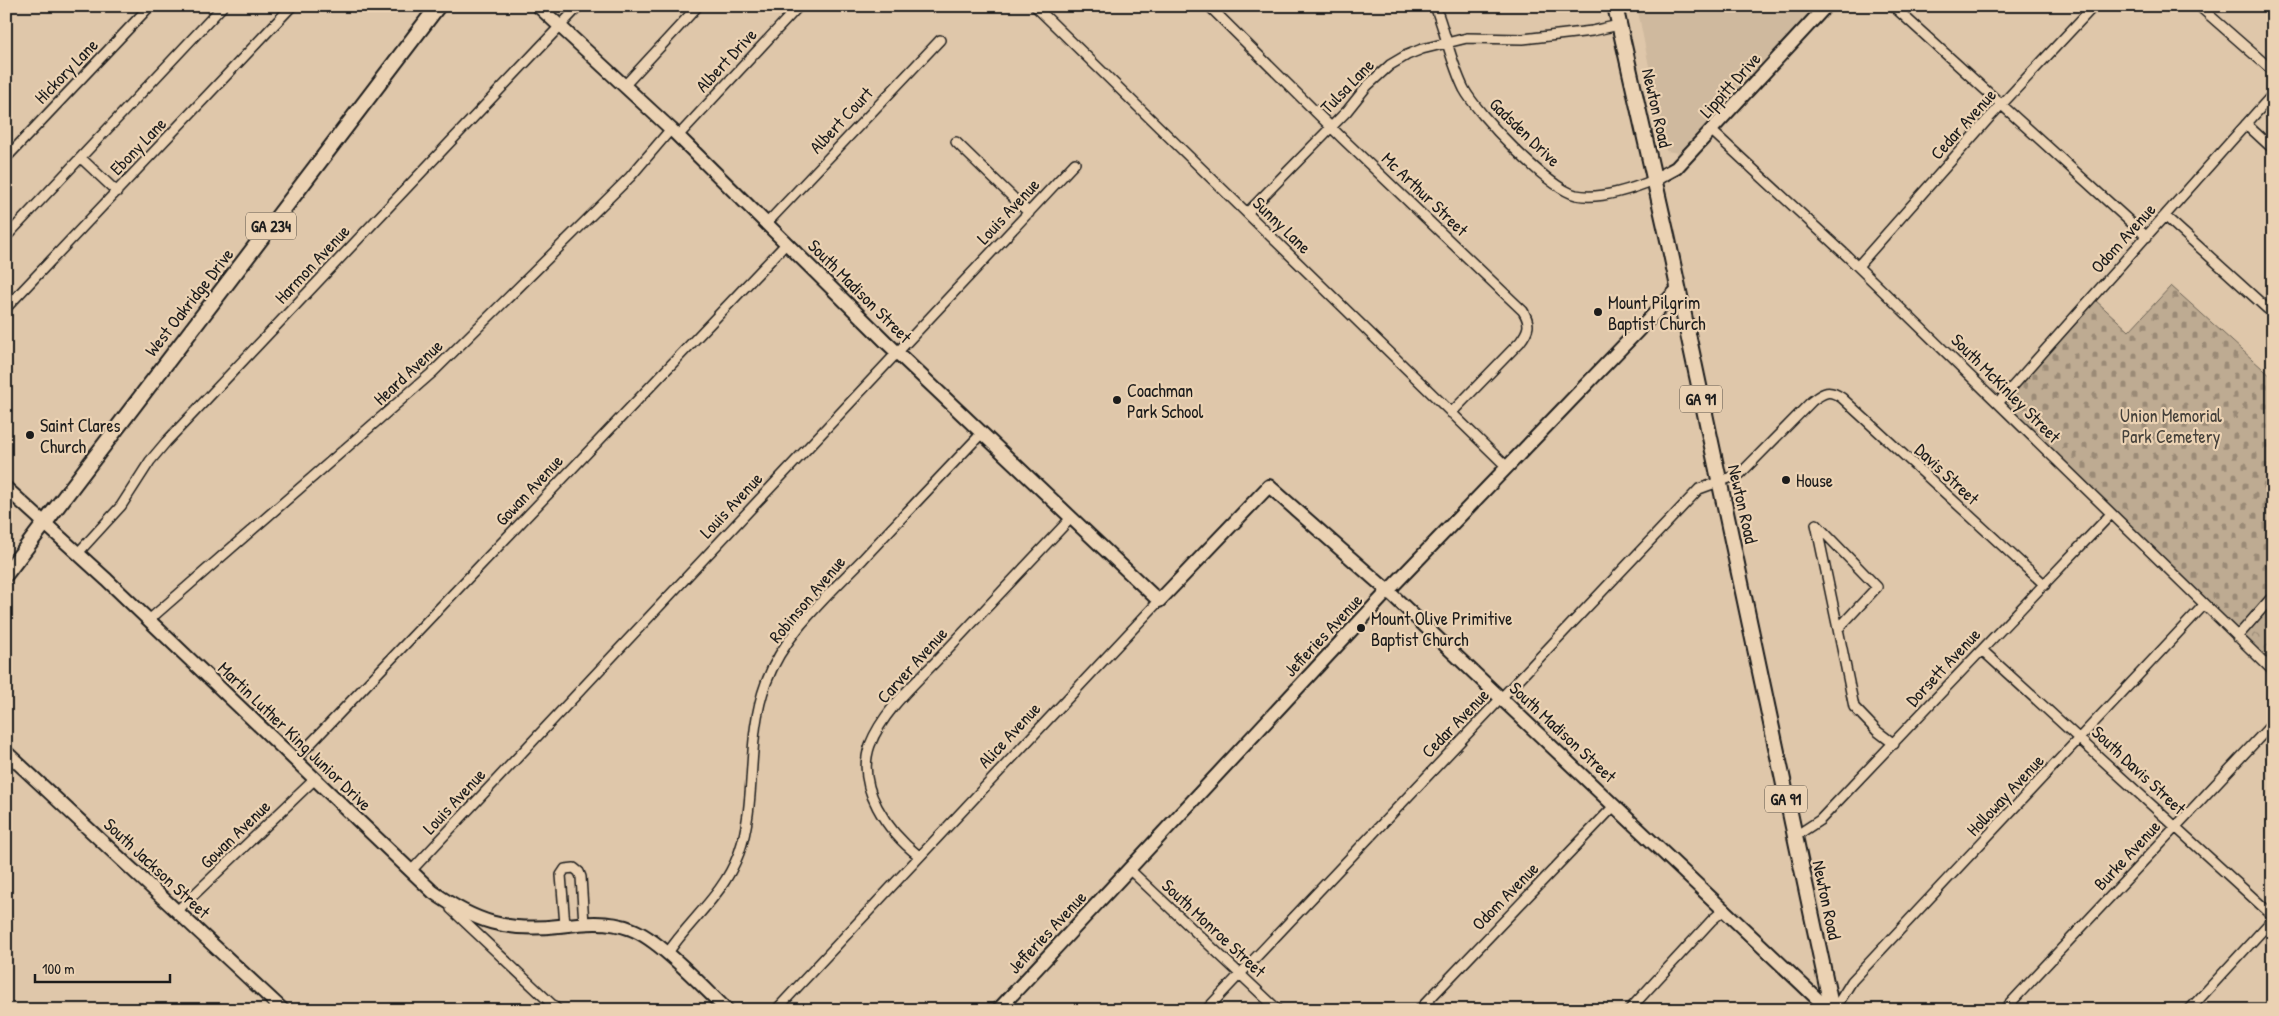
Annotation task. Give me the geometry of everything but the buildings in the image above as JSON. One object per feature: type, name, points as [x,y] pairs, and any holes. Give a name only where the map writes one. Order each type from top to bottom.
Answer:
[{"type":"main road","name":"West Oakridge Drive","points":[[6,574],[438,6]]},
{"type":"main road","name":"Newton Road","points":[[1615,6],[1720,482],[1832,1010]]},
{"type":"street","name":"Hickory Lane","points":[[6,158],[150,6]]},
{"type":"street","points":[[6,237],[224,6]]},
{"type":"street","name":"Ebony Lane","points":[[6,308],[292,6]]},
{"type":"street","name":"South Madison Street","points":[[538,6],[625,85],[897,352],[1159,601]]},
{"type":"street","name":"Harmon Avenue","points":[[78,553],[121,506],[150,461],[166,442],[579,6]]},
{"type":"street","points":[[625,85],[698,6]]},
{"type":"street","name":"Albert Drive","points":[[674,132],[799,6]]},
{"type":"street","name":"Sunny Lane","points":[[1035,6],[1507,467]]},
{"type":"street","name":"Mc Arthur Street","points":[[1209,6],[1523,311],[1529,321],[1528,332],[1520,342],[1451,413]]},
{"type":"street","name":"Gadsden Drive","points":[[1435,6],[1457,73],[1474,106],[1492,126],[1560,188],[1578,195],[1600,194],[1632,189],[1654,180]]},
{"type":"street","name":"Lippitt Drive","points":[[1654,180],[1676,168],[1826,6]]},
{"type":"street","points":[[1894,6],[2001,106],[2147,237]]},
{"type":"street","name":"Cedar Avenue","points":[[1858,266],[2001,106],[2094,6]]},
{"type":"street","points":[[2199,6],[2273,71]]},
{"type":"street","name":"Tulsa Lane","points":[[1247,213],[1331,126],[1366,86],[1390,65],[1422,49],[1467,38],[1523,39],[1619,25]]},
{"type":"street","name":"Albert Court","points":[[767,224],[940,40]]},
{"type":"street","name":"Odom Avenue","points":[[1998,403],[2273,94]]},
{"type":"street","points":[[2246,124],[2273,149]]},
{"type":"street","name":"South McKinley Street","points":[[1712,131],[1858,266],[2273,671]]},
{"type":"street","name":"Heard Avenue","points":[[149,620],[433,372],[674,132]]},
{"type":"street","points":[[956,142],[1029,213]]},
{"type":"street","points":[[81,158],[117,192]]},
{"type":"street","name":"Louis Avenue","points":[[411,871],[1075,163]]},
{"type":"street","points":[[2165,216],[2273,314]]},
{"type":"street","name":"Gowan Avenue","points":[[295,760],[786,244]]},
{"type":"street","name":"Jefferies Avenue","points":[[998,1010],[1388,591],[1678,289]]},
{"type":"street","name":"Cedar Avenue","points":[[1206,1010],[1699,489],[1740,474],[1812,401],[1825,391]]},
{"type":"street","name":"Davis Street","points":[[1825,391],[1833,392],[1842,398],[2045,585]]},
{"type":"street","name":"Robinson Avenue","points":[[667,954],[678,938],[712,902],[731,871],[739,853],[748,814],[754,732],[766,683],[784,647],[833,590],[982,433]]},
{"type":"street","name":"South Madison Street","points":[[1269,486],[1388,591],[1832,1010]]},
{"type":"street","name":"Alice Avenue","points":[[776,1010],[1269,486]]},
{"type":"street","name":"Martin Luther King Junior Drive","points":[[6,488],[149,620],[558,1010]]},
{"type":"street","name":"Dorsett Avenue","points":[[1794,837],[1820,820],[2111,514]]},
{"type":"street","name":"Carver Avenue","points":[[919,856],[892,830],[880,815],[874,802],[868,769],[870,745],[893,707],[1071,518]]},
{"type":"street","points":[[1838,629],[1878,587],[1816,524],[1854,707],[1877,731],[1894,744]]},
{"type":"street","points":[[2237,637],[2273,596]]},
{"type":"street","name":"Holloway Avenue","points":[[1832,1010],[1852,981],[2204,605]]},
{"type":"street","name":"South Davis Street","points":[[1982,650],[2176,826],[2273,918]]},
{"type":"street","name":"Burke Avenue","points":[[2004,1010],[2273,723]]},
{"type":"street","name":"South Jackson Street","points":[[6,752],[283,1010]]},
{"type":"street","name":"Gowan Avenue","points":[[177,911],[315,779]]},
{"type":"street","name":"Odom Avenue","points":[[1419,1010],[1615,805]]},
{"type":"street","points":[[565,925],[561,875],[565,869],[574,868],[580,872],[581,877],[584,924]]},
{"type":"street","name":"South Monroe Street","points":[[1128,869],[1278,1010]]},
{"type":"street","points":[[433,892],[471,916],[497,925],[515,927],[604,923],[631,929],[653,941],[727,1010]]},
{"type":"street","points":[[1629,1010],[1725,909]]},
{"type":"street","points":[[2189,1010],[2273,918]]},
{"type":"shaded area","points":[[1637,6],[1816,6],[1679,153],[1666,151]]},
{"type":"green space","name":"Union Memorial Park Cemetery","points":[[2171,286],[2273,378],[2273,591],[2236,632],[2002,402],[2094,299],[2129,331]]},
{"type":"green space","points":[[2273,601],[2273,667],[2241,637]]},
{"type":"place","name":"Mount Pilgrim Baptist Church","points":[[1598,312]]},
{"type":"place","name":"Coachman Park School","points":[[1117,400]]},
{"type":"place","name":"Saint Clares Church","points":[[30,435]]},
{"type":"place","name":"House","points":[[1786,480]]},
{"type":"place","name":"Mount Olive Primitive Baptist Church","points":[[1361,628]]}]
